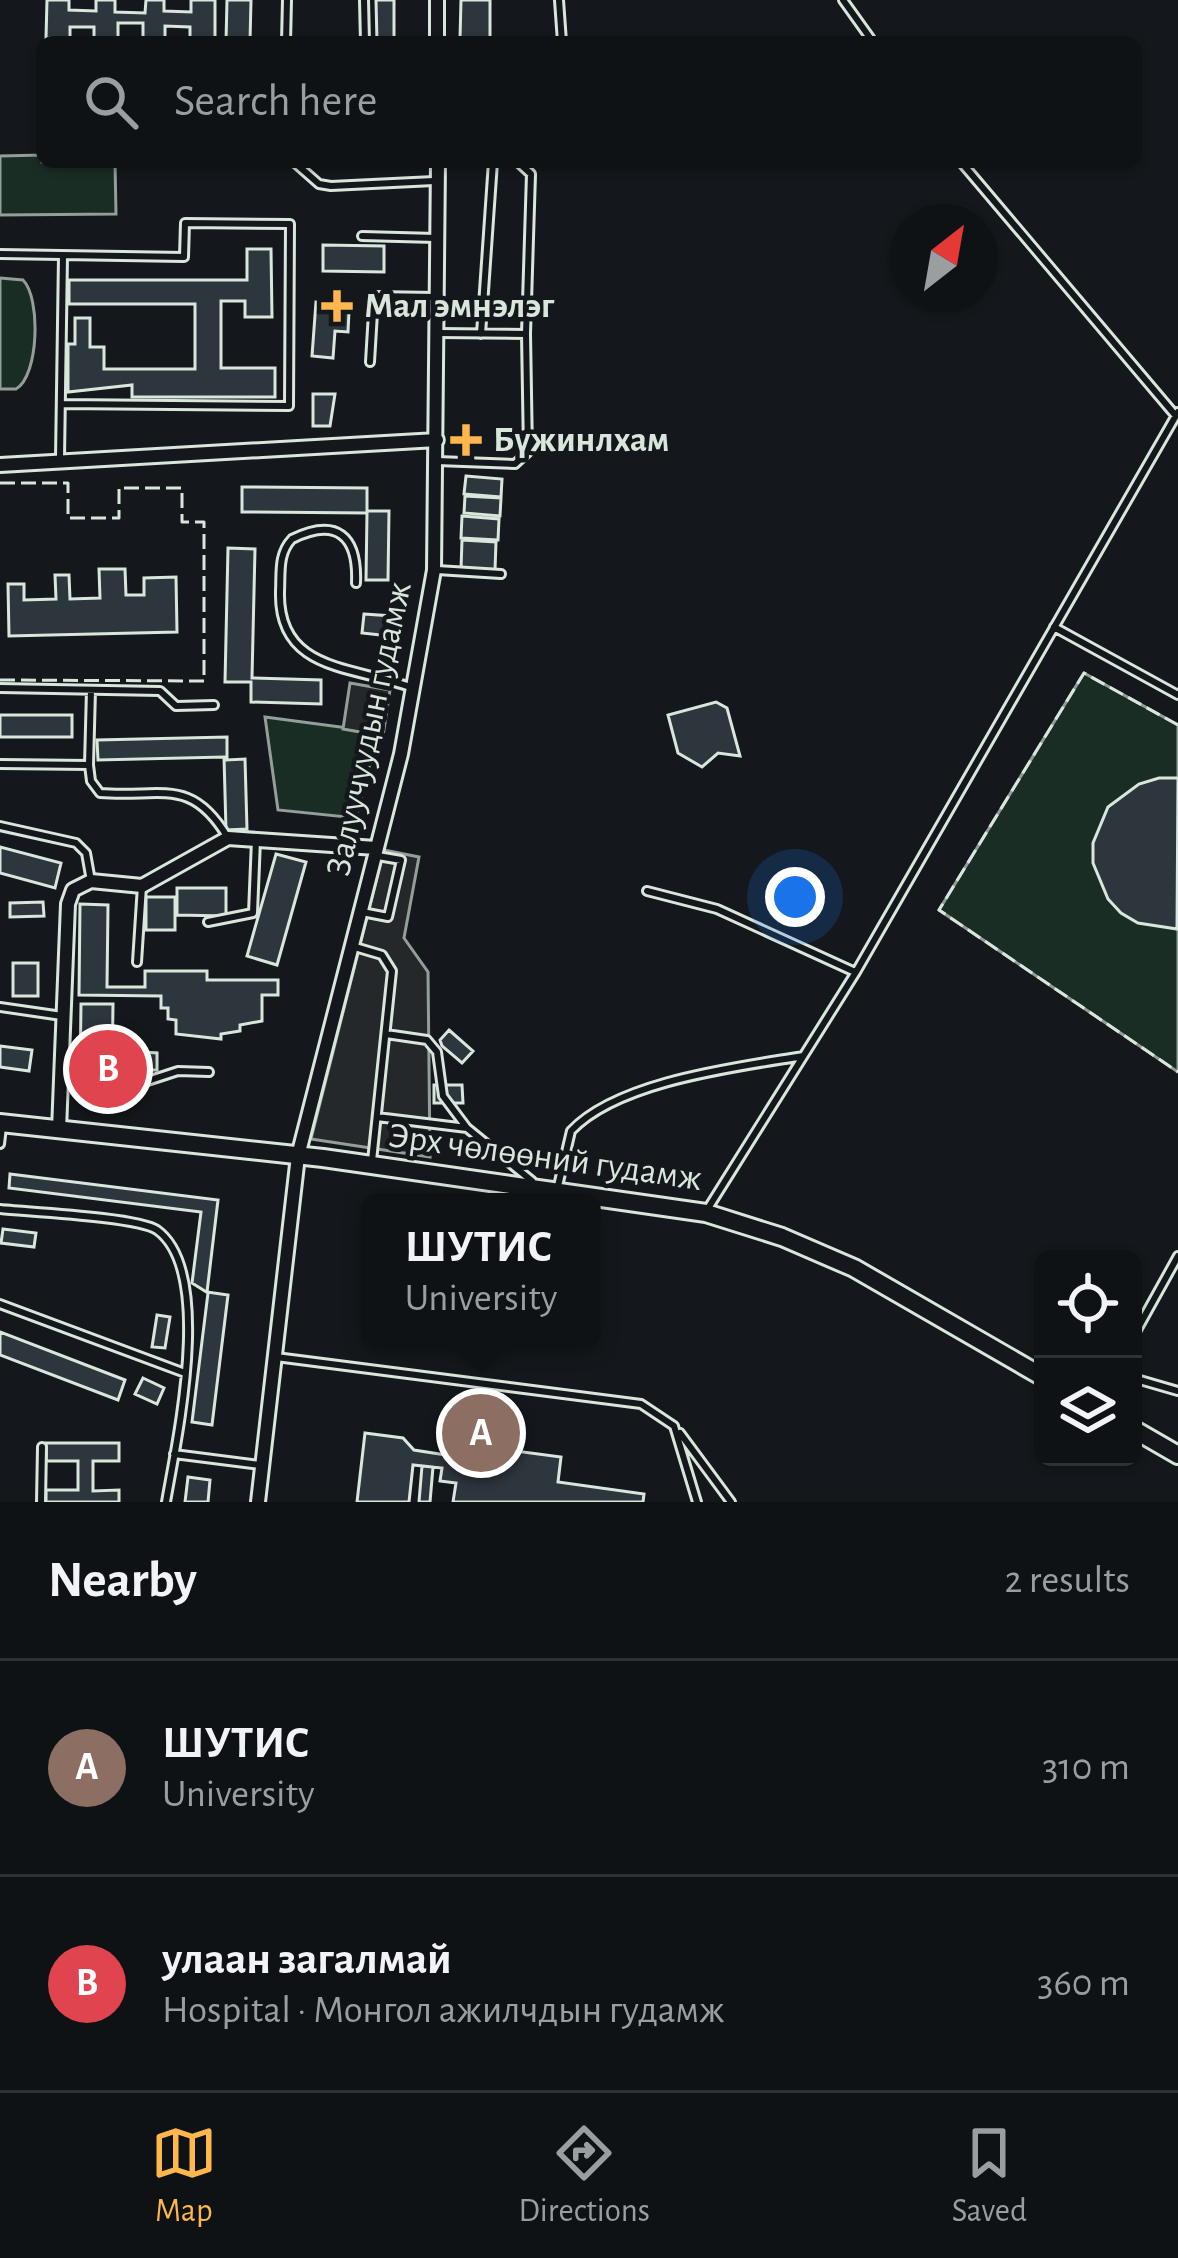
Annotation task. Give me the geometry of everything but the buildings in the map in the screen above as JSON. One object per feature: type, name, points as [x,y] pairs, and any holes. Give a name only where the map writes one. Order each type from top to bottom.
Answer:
[{"type":"main road","name":"Эрх чөлөөний гудамж","points":[[1,1123],[580,1193]]},
{"type":"main road","name":"Эрх чөлөөний гудамж","points":[[601,1196],[706,1213],[782,1237],[854,1268],[1034,1372]]},
{"type":"main road","points":[[1142,1434],[1178,1455]]},
{"type":"street","points":[[437,0],[437,36]]},
{"type":"street","name":"Залуучуудын гудамж","points":[[258,1502],[298,1156],[414,688],[434,570],[438,168]]},
{"type":"street","points":[[0,465],[437,440]]},
{"type":"street","points":[[59,1130],[69,896],[91,881],[142,886],[228,838],[375,852]]},
{"type":"lane","points":[[286,0],[286,36]]},
{"type":"lane","points":[[364,0],[365,36]]},
{"type":"lane","points":[[560,0],[562,36]]},
{"type":"lane","points":[[843,0],[869,36]]},
{"type":"lane","points":[[301,168],[319,184],[331,186],[438,181]]},
{"type":"lane","points":[[481,334],[493,168]]},
{"type":"lane","points":[[437,461],[515,464],[528,452],[531,174],[524,168]]},
{"type":"lane","points":[[706,1213],[856,972],[1177,414],[966,168]]},
{"type":"lane","points":[[0,254],[184,257],[185,223],[290,224],[289,406],[61,404]]},
{"type":"lane","points":[[362,236],[440,238]]},
{"type":"lane","points":[[60,462],[63,256]]},
{"type":"lane","points":[[370,362],[374,296],[440,297]]},
{"type":"lane","points":[[439,333],[526,334]]},
{"type":"lane","points":[[356,583],[356,551],[346,537],[326,531],[292,538],[281,558],[280,614],[288,635],[320,661],[414,688]]},
{"type":"lane","points":[[434,570],[501,574]]},
{"type":"lane","points":[[1054,627],[1178,695]]},
{"type":"lane","points":[[0,688],[160,691],[176,706],[214,705]]},
{"type":"lane","points":[[91,690],[89,766],[91,781],[100,793],[192,795],[212,812],[228,838]]},
{"type":"lane","points":[[0,764],[89,766]]},
{"type":"lane","points":[[0,826],[76,843],[86,853],[91,881]]},
{"type":"lane","points":[[208,922],[253,914],[256,840]]},
{"type":"lane","points":[[360,912],[388,917],[401,860],[375,852]]},
{"type":"lane","points":[[137,962],[142,886]]},
{"type":"lane","points":[[646,891],[717,910],[856,972]]},
{"type":"lane","points":[[352,946],[389,962],[371,1165]]},
{"type":"lane","points":[[0,1006],[66,1016]]},
{"type":"lane","points":[[386,1034],[427,1040],[437,1052],[442,1096],[467,1128],[548,1188],[571,1131],[609,1104],[657,1087],[803,1056]]},
{"type":"lane","points":[[64,1083],[126,1088],[178,1071],[209,1072]]},
{"type":"lane","points":[[377,1117],[467,1128]]},
{"type":"lane","points":[[0,1144],[1,1123]]},
{"type":"lane","points":[[0,1209],[156,1230],[184,1286],[185,1373],[166,1502]]},
{"type":"lane","points":[[1142,1321],[1178,1256]]},
{"type":"lane","points":[[0,1304],[185,1373]]},
{"type":"lane","points":[[276,1357],[640,1404],[674,1426],[731,1502]]},
{"type":"lane","points":[[1142,1381],[1178,1391]]},
{"type":"lane","points":[[674,1426],[698,1502]]},
{"type":"lane","points":[[41,1502],[42,1448]]},
{"type":"lane","points":[[174,1454],[263,1466]]},
{"type":"green space","points":[[36,155],[36,168],[115,168],[116,214],[0,215],[0,156]]},
{"type":"green space","points":[[0,278],[23,280],[33,303],[33,354],[24,381],[16,389],[0,389]]},
{"type":"green space","points":[[1084,673],[1178,725],[1178,1072],[939,910]]},
{"type":"green space","points":[[265,717],[378,732],[356,818],[278,810]]},
{"type":"shaded area","points":[[350,683],[390,690],[383,736],[343,729]]},
{"type":"shaded area","points":[[384,850],[419,857],[404,938],[428,972],[430,1157],[311,1139]]},
{"type":"fence","points":[[0,483],[68,483],[68,518],[119,518],[119,488],[182,488],[182,522],[204,522],[204,681],[0,680]]},
{"type":"fence","points":[[1178,725],[1084,673],[939,910],[1178,1072]]},
{"type":"place","name":"Мал эмнэлэг","points":[[337,306]]},
{"type":"place","name":"Бүжинлхам","points":[[466,440]]},
{"type":"place","name":"улаан загалмай","points":[[108,1069]]},
{"type":"place","name":"ШУТИС","points":[[481,1433]]}]
